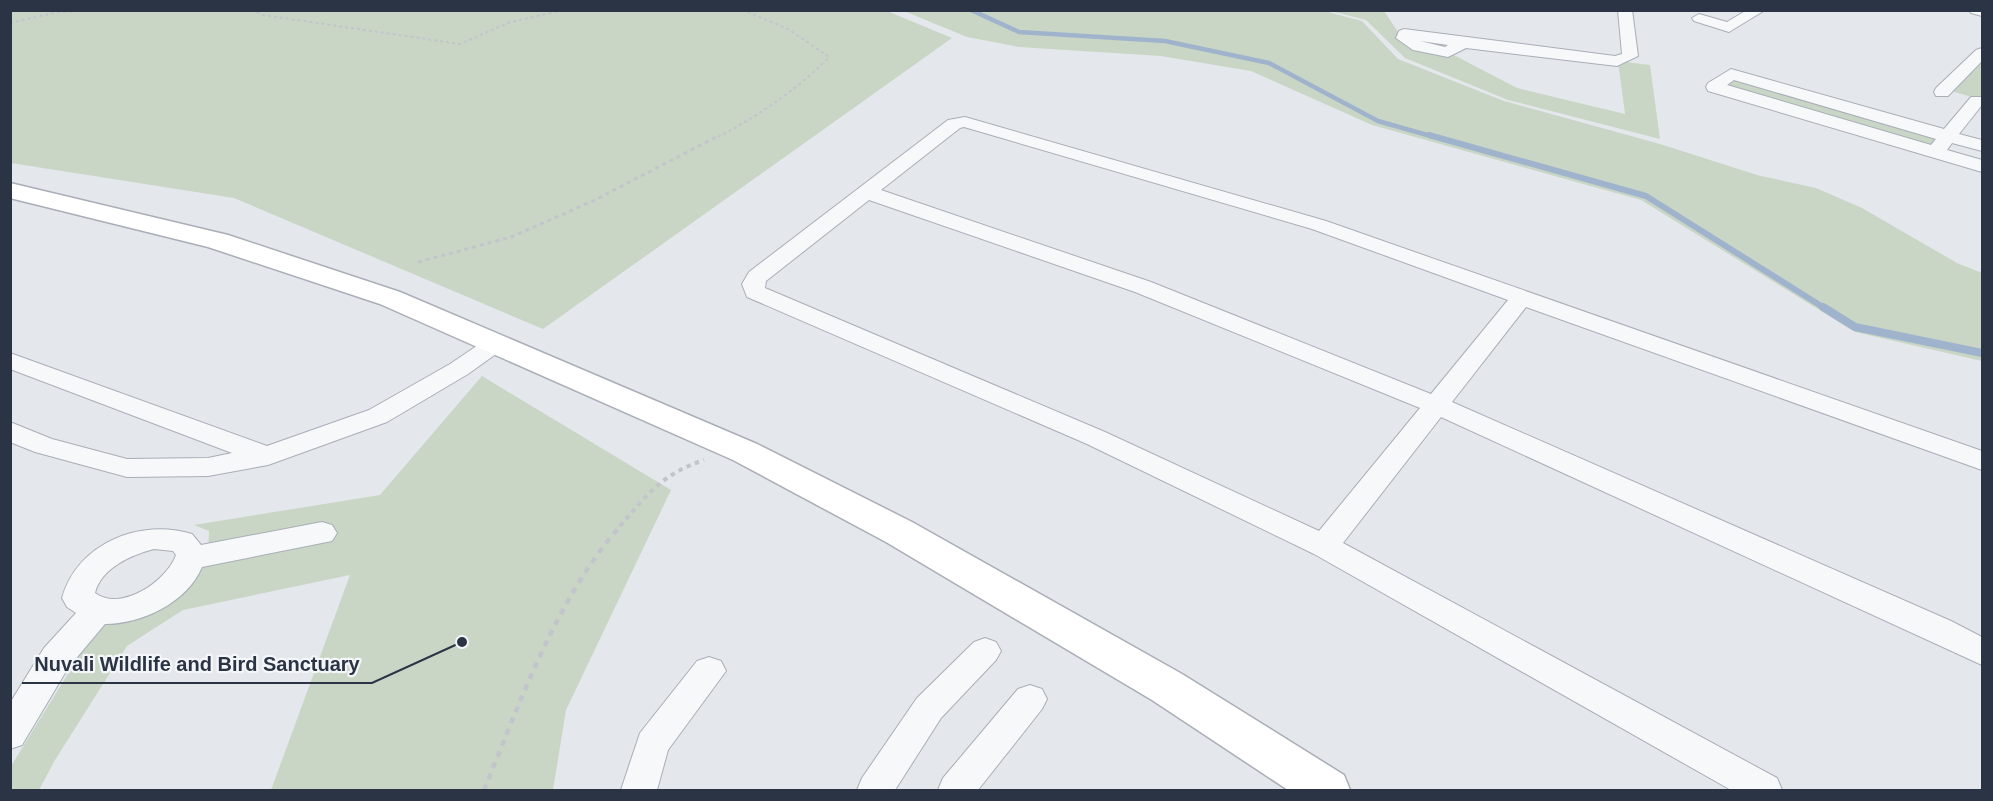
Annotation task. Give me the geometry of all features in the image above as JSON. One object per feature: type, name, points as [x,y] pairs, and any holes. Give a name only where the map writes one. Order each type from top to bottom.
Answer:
[{"type":"street","points":[[1463,43],[1617,61],[1630,56],[1625,10]]},
{"type":"street","points":[[1714,10],[1699,18],[1729,27],[1758,10]]},
{"type":"street","points":[[1976,10],[1983,12]]},
{"type":"street","points":[[1934,152],[1980,102],[1942,92],[1983,53]]},
{"type":"street","points":[[1983,146],[1731,74],[1714,87],[1983,166]]},
{"type":"street","points":[[1764,790],[1324,546],[1096,438],[755,292],[753,284],[757,277],[954,123],[965,122],[1319,225],[1983,461]]},
{"type":"street","points":[[10,190],[218,241],[390,298],[736,448],[930,550],[1167,687],[1328,790]]},
{"type":"street","points":[[866,192],[1143,287],[1436,405],[1983,652]]},
{"type":"street","points":[[1324,546],[1522,297]]},
{"type":"street","points":[[10,431],[45,446],[127,468],[208,467],[268,456],[378,416],[459,369],[495,344]]},
{"type":"street","points":[[10,360],[143,412],[268,456]]},
{"type":"street","points":[[192,558],[322,533]]},
{"type":"street","points":[[170,538],[183,541],[191,548],[192,558],[178,581],[148,602],[112,612],[96,612],[84,607],[78,598],[79,587],[87,574],[116,551],[144,541],[170,538]]},
{"type":"street","points":[[10,734],[56,658],[96,612]]},
{"type":"street","points":[[875,790],[929,708],[985,651]]},
{"type":"street","points":[[639,790],[652,744],[709,670]]},
{"type":"street","points":[[956,790],[1030,699]]},
{"type":"path","points":[[10,23],[58,12],[111,10]]},
{"type":"path","points":[[251,10],[263,15],[460,44],[508,22],[563,10]]},
{"type":"path","points":[[417,262],[511,237],[593,201],[748,121],[808,78],[829,57],[788,29],[743,10]]},
{"type":"path","points":[[484,790],[524,694],[580,582],[601,548],[622,521],[677,469],[736,448]]},
{"type":"green space","points":[[11,11],[887,11],[952,38],[543,329],[234,198],[11,163]]},
{"type":"green space","points":[[904,11],[1324,11],[1362,21],[1398,59],[1504,101],[1660,144],[1757,175],[1816,188],[1862,208],[1957,263],[1982,273],[1982,361],[1855,332],[1641,200],[1372,125],[1251,71],[1161,56],[1019,47],[967,37]]},
{"type":"green space","points":[[1331,11],[1384,11],[1402,38],[1448,52],[1517,88],[1625,114],[1618,61],[1650,65],[1660,139],[1508,100],[1405,58],[1366,20]]},
{"type":"green space","points":[[1982,63],[1982,100],[1951,91]]},
{"type":"green space","points":[[1735,77],[1940,136],[1930,147],[1724,86]]},
{"type":"green space","points":[[482,376],[671,490],[566,710],[553,790],[271,790],[350,575],[183,610],[127,646],[55,760],[39,790],[11,790],[11,766],[79,656],[111,614],[208,556],[209,531],[194,525],[380,495]]},
{"type":"waterway","points":[[971,10],[1019,32],[1165,41],[1269,63],[1378,121],[1434,137]]},
{"type":"waterway","points":[[1429,135],[1646,196],[1826,309]]},
{"type":"waterway","points":[[1823,307],[1855,327],[1982,353]]},
{"type":"place","name":"Nuvali Wildlife and Bird Sanctuary","points":[[462,642]]}]
